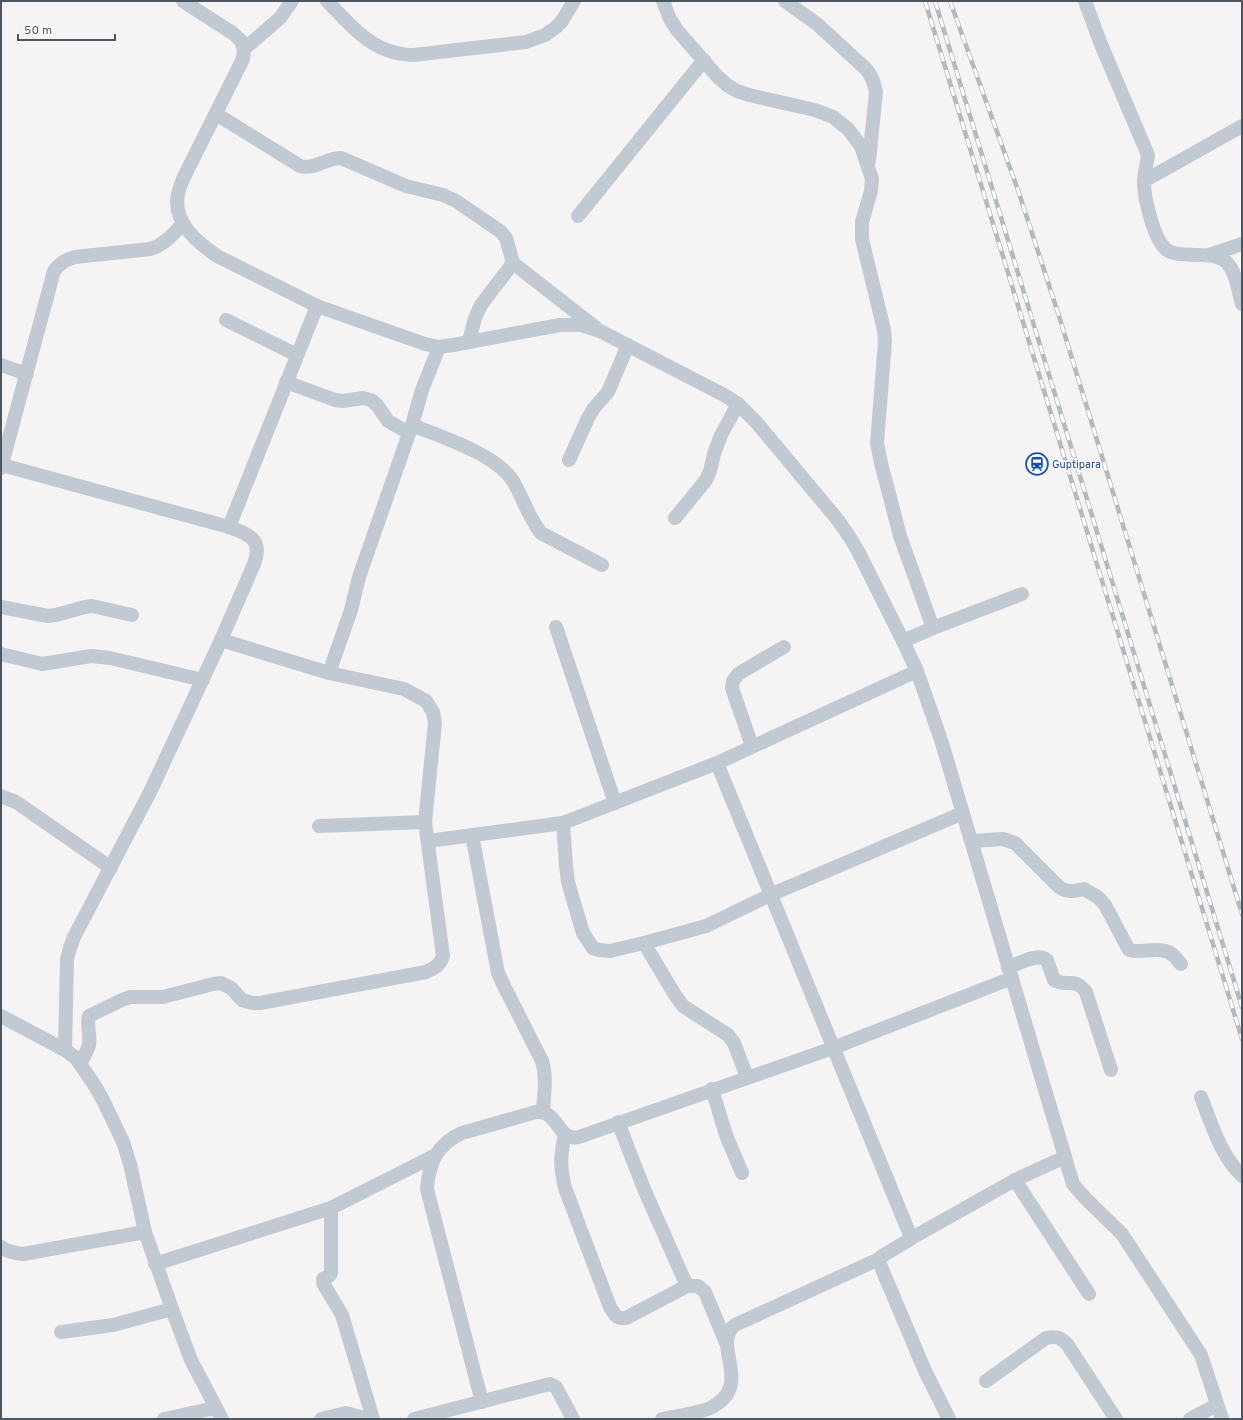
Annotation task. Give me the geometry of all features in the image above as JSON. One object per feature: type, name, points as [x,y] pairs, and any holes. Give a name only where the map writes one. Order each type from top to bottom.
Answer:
[{"type":"street","points":[[184,1],[234,34],[241,41],[244,48],[243,59],[183,179],[178,194],[177,206],[183,224],[203,246],[217,256],[316,306],[425,344],[439,347],[560,325],[581,325],[600,331],[724,395],[738,404],[762,429],[837,518],[858,551],[917,671],[942,743],[972,841],[1073,1184],[1078,1191],[1122,1234],[1201,1355],[1222,1419]]},
{"type":"street","points":[[244,48],[280,18],[292,1]]},
{"type":"street","points":[[327,1],[364,37],[379,46],[396,53],[413,55],[526,42],[545,35],[555,28],[562,21],[574,1]]},
{"type":"street","points":[[663,1],[670,19],[678,30],[716,76],[726,85],[737,91],[815,110],[833,117],[848,129],[862,146],[872,179],[871,191],[862,222],[862,239],[885,341],[877,442],[897,527],[932,628]]},
{"type":"street","points":[[785,1],[817,24],[871,75],[876,92],[869,165]]},
{"type":"street","points":[[1085,1],[1100,42],[1148,155],[1144,181],[1147,206],[1159,242],[1168,251],[1209,255],[1220,258],[1229,265],[1233,272],[1242,304]]},
{"type":"street","points":[[578,216],[704,60]]},
{"type":"street","points":[[216,114],[300,166],[308,168],[333,158],[341,158],[406,186],[443,195],[456,201],[500,231],[506,238],[514,263],[600,331]]},
{"type":"street","points":[[1144,181],[1242,126]]},
{"type":"street","points":[[65,1050],[67,959],[74,937],[150,792],[203,680],[258,555],[257,545],[253,538],[229,527],[2,467],[54,271],[59,264],[75,257],[159,247],[183,224]]},
{"type":"street","points":[[1209,255],[1242,244]]},
{"type":"street","points":[[469,342],[475,318],[481,305],[514,263]]},
{"type":"street","points":[[229,527],[316,306]]},
{"type":"street","points":[[226,320],[297,355]]},
{"type":"street","points":[[569,460],[588,418],[594,408],[608,392],[628,345]]},
{"type":"street","points":[[329,673],[351,610],[359,576],[422,390],[439,347]]},
{"type":"street","points":[[1,365],[27,374]]},
{"type":"street","points":[[286,382],[334,400],[343,401],[363,398],[371,400],[377,405],[388,421],[483,455],[496,463],[513,481],[534,525],[541,533],[602,565]]},
{"type":"street","points":[[675,518],[706,480],[721,435],[738,404]]},
{"type":"street","points":[[903,641],[932,628],[1022,594]]},
{"type":"street","points":[[1,607],[48,616],[92,606],[132,614]]},
{"type":"street","points":[[556,627],[615,803]]},
{"type":"street","points":[[80,1064],[89,1045],[87,1028],[89,1016],[130,997],[163,997],[212,984],[222,983],[230,988],[242,1000],[252,1003],[260,1003],[426,972],[436,968],[443,956],[425,822],[435,723],[433,712],[426,701],[404,689],[329,673],[221,640]]},
{"type":"street","points":[[752,746],[732,688],[733,681],[738,674],[784,647]]},
{"type":"street","points":[[1,654],[42,664],[91,656],[110,658],[203,680]]},
{"type":"street","points":[[428,841],[563,823],[717,763],[917,671]]},
{"type":"street","points":[[717,763],[910,1239]]},
{"type":"street","points":[[1,796],[16,802],[111,868]]},
{"type":"street","points":[[563,823],[568,882],[583,933],[593,948],[599,950],[610,950],[644,943],[706,926],[770,895],[963,813]]},
{"type":"street","points":[[319,826],[425,822]]},
{"type":"street","points":[[472,835],[498,973],[542,1061],[545,1070],[546,1080],[543,1112]]},
{"type":"street","points":[[972,841],[1003,839],[1015,843],[1059,887],[1068,892],[1084,889],[1099,898],[1105,905],[1130,950],[1135,952],[1164,951],[1172,954],[1181,964]]},
{"type":"street","points":[[644,943],[674,995],[683,1006],[728,1036],[734,1042],[747,1077]]},
{"type":"street","points":[[155,1264],[331,1208],[434,1156],[453,1137],[462,1133],[536,1112],[543,1112],[554,1119],[564,1135],[570,1138],[579,1137],[712,1089],[833,1048],[1010,973],[1036,957],[1044,957],[1047,960],[1054,980],[1061,983],[1074,983],[1081,986],[1086,992],[1111,1070]]},
{"type":"street","points":[[1,1016],[65,1050],[80,1064],[101,1097],[123,1142],[130,1164],[145,1232],[155,1264],[191,1360],[218,1414],[164,1419]]},
{"type":"street","points":[[712,1089],[726,1135],[742,1173]]},
{"type":"street","points":[[1201,1097],[1223,1152],[1232,1166],[1242,1176]]},
{"type":"street","points":[[618,1122],[644,1189],[688,1286]]},
{"type":"street","points":[[564,1135],[560,1155],[565,1188],[610,1307],[615,1315],[620,1318],[626,1318],[688,1286],[698,1286],[705,1292],[727,1345],[732,1376],[732,1386],[722,1400],[710,1408],[662,1419]]},
{"type":"street","points":[[434,1156],[428,1178],[427,1189],[429,1201],[482,1402]]},
{"type":"street","points":[[727,1345],[730,1331],[735,1325],[879,1259],[910,1239],[1015,1180],[1065,1157]]},
{"type":"street","points":[[1015,1180],[1089,1294]]},
{"type":"street","points":[[331,1208],[331,1273],[323,1280],[323,1282],[342,1315],[373,1419]]},
{"type":"street","points":[[1,1247],[12,1253],[24,1254],[145,1232]]},
{"type":"street","points":[[879,1259],[925,1371],[949,1419]]},
{"type":"street","points":[[61,1332],[113,1325],[172,1310]]},
{"type":"street","points":[[986,1381],[1046,1338],[1055,1336],[1061,1338],[1067,1344],[1116,1419]]},
{"type":"street","points":[[414,1419],[550,1384],[556,1388],[573,1419]]},
{"type":"street","points":[[1190,1419],[1217,1405]]},
{"type":"street","points":[[321,1419],[346,1413],[368,1419]]},
{"type":"railway","points":[[925,1],[1242,1039]]},
{"type":"railway","points":[[935,1],[1242,1007]]},
{"type":"railway","points":[[950,1],[1019,193],[1059,316],[1242,914]]},
{"type":"place","name":"Guptipara","points":[[1037,464]]}]
